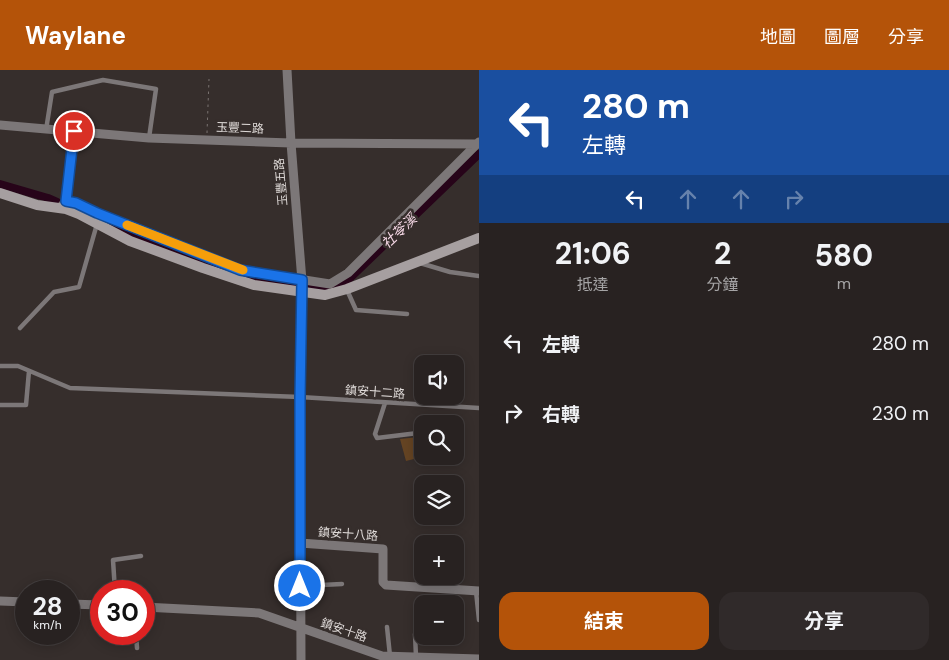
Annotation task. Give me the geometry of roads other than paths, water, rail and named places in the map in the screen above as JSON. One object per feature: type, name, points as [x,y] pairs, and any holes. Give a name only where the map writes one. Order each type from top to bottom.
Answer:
[{"type":"street","name":"玉豐五路","points":[[287,70],[290,142],[302,280],[300,397],[301,660]]},
{"type":"street","name":"玉豐二路","points":[[0,125],[149,138],[290,142],[478,143]]},
{"type":"street","points":[[0,193],[37,205],[76,203],[240,270],[330,284],[348,273],[478,143]]},
{"type":"street","points":[[63,205],[130,241],[212,271],[254,285],[325,294],[347,289],[479,238]]},
{"type":"street","name":"鎮安十八路","points":[[300,543],[383,549],[383,582],[386,585],[478,591]]},
{"type":"street","points":[[0,601],[15,602]]},
{"type":"street","name":"鎮安十路","points":[[155,608],[259,613],[382,656],[479,659]]},
{"type":"lane","points":[[46,130],[52,92],[103,80],[156,89],[149,138]]},
{"type":"lane","points":[[63,205],[74,131]]},
{"type":"lane","points":[[20,328],[54,292],[79,287],[97,224]]},
{"type":"lane","points":[[418,262],[450,272],[479,276]]},
{"type":"lane","points":[[347,289],[356,310],[407,314]]},
{"type":"lane","name":"鎮安十二路","points":[[0,366],[18,366],[70,388],[300,397],[479,408]]},
{"type":"lane","points":[[0,405],[26,406],[29,371]]},
{"type":"lane","points":[[385,403],[375,434],[377,438],[414,433]]},
{"type":"lane","points":[[114,580],[113,560],[142,556]]},
{"type":"lane","points":[[300,586],[342,584]]},
{"type":"lane","points":[[478,591],[479,620]]},
{"type":"lane","points":[[387,627],[390,656]]},
{"type":"lane","points":[[415,645],[416,657]]},
{"type":"waterway","name":"社苓溪","points":[[308,287],[330,286],[350,278],[479,154]]},
{"type":"waterway","name":"社苓溪","points":[[0,184],[57,202]]},
{"type":"waterway","name":"社苓溪","points":[[112,226],[218,266]]},
{"type":"waterway","name":"社苓溪","points":[[234,271],[253,278],[296,285]]}]
